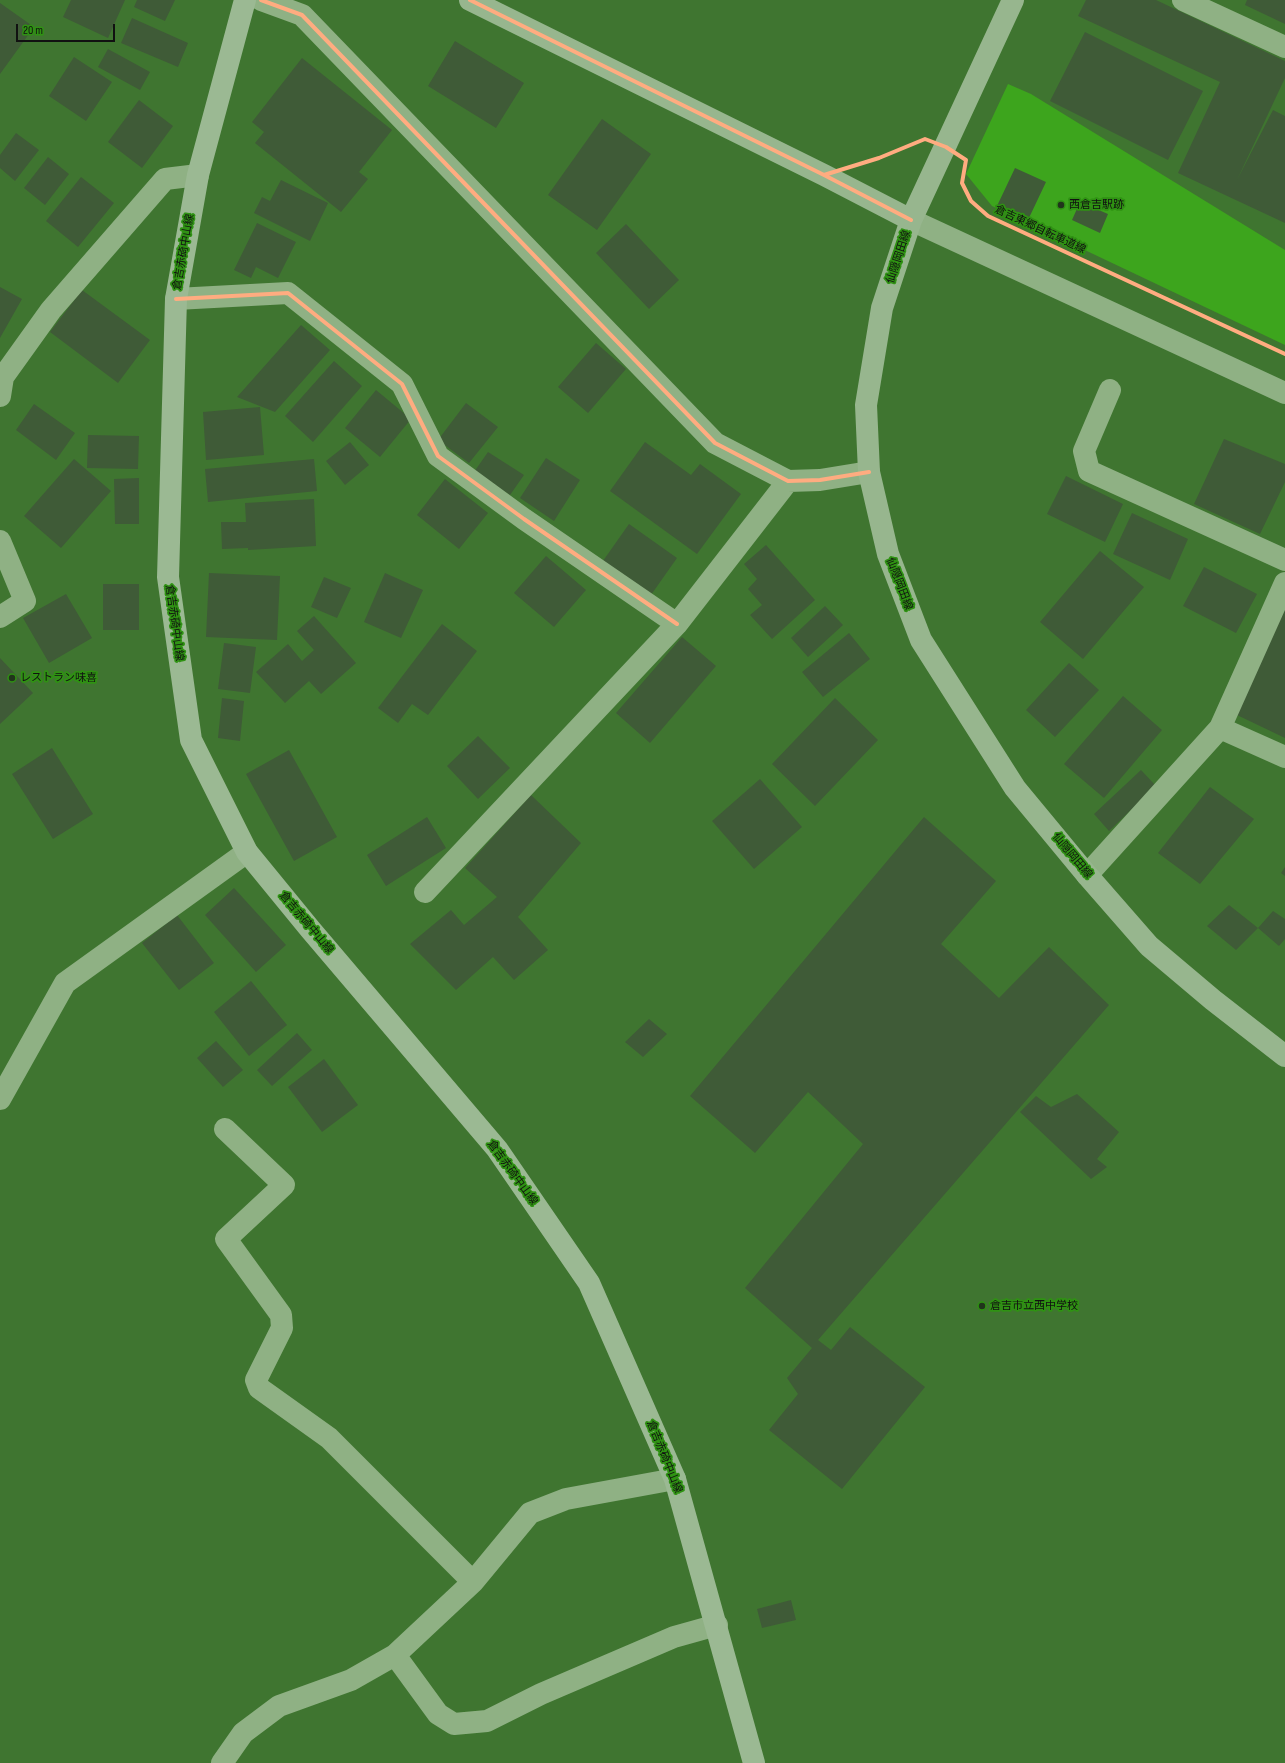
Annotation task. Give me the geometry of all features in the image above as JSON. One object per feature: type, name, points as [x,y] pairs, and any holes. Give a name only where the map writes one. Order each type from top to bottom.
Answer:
[{"type":"main road","name":"倉吉赤碕中山線","points":[[245,0],[198,175],[176,299],[168,577],[191,740],[247,852],[315,935],[497,1149],[589,1283],[676,1479],[754,1763]]},
{"type":"main road","points":[[470,0],[911,220]]},
{"type":"main road","name":"仙隠岡田線","points":[[1013,0],[911,220],[882,308],[866,405],[868,472],[888,554],[921,640],[1015,788],[1087,875],[1149,946],[1213,1000],[1285,1056]]},
{"type":"street","points":[[261,0],[302,15],[715,443],[788,481],[820,480],[868,472]]},
{"type":"street","points":[[1183,0],[1285,47]]},
{"type":"street","points":[[0,396],[3,377],[51,310],[165,179],[198,175]]},
{"type":"street","points":[[911,220],[1285,394]]},
{"type":"street","points":[[176,299],[288,293],[402,384],[438,456],[524,519],[676,624]]},
{"type":"street","points":[[1110,390],[1084,451],[1089,471],[1285,560]]},
{"type":"street","points":[[425,892],[676,624],[788,481]]},
{"type":"street","points":[[0,541],[25,601],[0,617]]},
{"type":"street","points":[[1087,875],[1220,728],[1285,583]]},
{"type":"street","points":[[1220,728],[1285,757]]},
{"type":"street","points":[[0,1099],[65,982],[247,852]]},
{"type":"street","points":[[226,1129],[284,1185],[226,1239],[281,1315],[282,1328],[256,1380],[259,1388],[329,1438],[473,1582]]},
{"type":"street","points":[[222,1763],[243,1733],[279,1706],[351,1680],[395,1656],[473,1582],[530,1513],[566,1499],[676,1479]]},
{"type":"street","points":[[395,1656],[438,1714],[454,1724],[487,1721],[541,1694],[674,1637],[717,1625]]},
{"type":"green space","points":[[1008,84],[1031,94],[1285,250],[1285,345],[992,206],[966,174]]},
{"type":"building","points":[[71,0],[125,0],[108,38],[63,17]]},
{"type":"building","points":[[137,0],[175,0],[165,21],[134,7]]},
{"type":"building","points":[[1086,0],[1156,0],[1285,61],[1285,78],[1237,180],[1273,110],[1285,116],[1285,223],[1178,173],[1220,82],[1078,16]]},
{"type":"building","points":[[1247,0],[1285,0],[1285,24],[1245,5]]},
{"type":"building","points":[[0,3],[34,27],[0,74]]},
{"type":"building","points":[[132,18],[188,43],[178,67],[121,43]]},
{"type":"building","points":[[1085,32],[1203,91],[1168,160],[1050,101]]},
{"type":"building","points":[[455,41],[524,83],[496,128],[428,86]]},
{"type":"building","points":[[108,49],[150,72],[140,90],[98,67]]},
{"type":"building","points":[[74,57],[112,82],[86,121],[49,96]]},
{"type":"building","points":[[302,58],[392,130],[359,172],[368,179],[341,212],[255,143],[264,132],[252,122]]},
{"type":"building","points":[[139,100],[173,126],[142,168],[108,142]]},
{"type":"building","points":[[602,119],[651,154],[597,230],[548,195]]},
{"type":"building","points":[[16,133],[39,150],[15,181],[0,168],[0,155]]},
{"type":"building","points":[[48,157],[69,174],[45,205],[24,188]]},
{"type":"building","points":[[1015,168],[1046,182],[1028,220],[997,206]]},
{"type":"building","points":[[81,177],[114,203],[78,247],[46,221]]},
{"type":"building","points":[[281,180],[328,203],[310,241],[254,213],[262,197],[270,201]]},
{"type":"building","points":[[1080,202],[1108,214],[1100,233],[1072,220]]},
{"type":"building","points":[[257,223],[296,242],[278,278],[256,267],[251,278],[234,270]]},
{"type":"building","points":[[626,224],[679,280],[649,309],[596,253]]},
{"type":"building","points":[[0,287],[22,299],[0,338]]},
{"type":"building","points":[[82,290],[150,340],[118,383],[50,332]]},
{"type":"building","points":[[301,325],[330,350],[275,412],[237,397]]},
{"type":"building","points":[[596,343],[626,369],[588,413],[558,387]]},
{"type":"building","points":[[334,361],[362,386],[313,442],[285,416]]},
{"type":"building","points":[[376,390],[411,419],[380,457],[345,428]]},
{"type":"building","points":[[466,403],[498,427],[469,463],[438,440]]},
{"type":"building","points":[[34,404],[75,433],[56,460],[16,430]]},
{"type":"building","points":[[260,407],[264,455],[206,460],[203,412]]},
{"type":"building","points":[[88,435],[139,436],[138,469],[87,468]]},
{"type":"building","points":[[1224,439],[1285,464],[1285,482],[1260,534],[1194,504]]},
{"type":"building","points":[[350,442],[369,465],[345,485],[326,461]]},
{"type":"building","points":[[645,442],[691,475],[700,464],[741,494],[697,554],[610,491]]},
{"type":"building","points":[[488,452],[524,475],[510,495],[474,472]]},
{"type":"building","points":[[546,458],[580,480],[554,521],[520,498]]},
{"type":"building","points":[[74,459],[111,491],[61,548],[24,516]]},
{"type":"building","points":[[314,459],[317,491],[208,502],[205,469]]},
{"type":"building","points":[[1066,476],[1123,504],[1105,542],[1047,514]]},
{"type":"building","points":[[139,478],[139,524],[115,524],[114,479]]},
{"type":"building","points":[[445,479],[488,513],[459,549],[417,515]]},
{"type":"building","points":[[314,499],[316,546],[248,550],[248,548],[222,549],[221,522],[246,522],[245,503]]},
{"type":"building","points":[[1132,513],[1188,539],[1170,580],[1113,554]]},
{"type":"building","points":[[629,524],[677,558],[646,602],[598,568]]},
{"type":"building","points":[[766,545],[815,600],[772,639],[750,615],[762,605],[748,589],[757,579],[744,564]]},
{"type":"building","points":[[1100,551],[1144,587],[1083,659],[1040,622]]},
{"type":"building","points":[[546,556],[586,590],[554,627],[514,593]]},
{"type":"building","points":[[1204,567],[1257,594],[1236,633],[1183,606]]},
{"type":"building","points":[[209,573],[280,576],[277,640],[206,637]]},
{"type":"building","points":[[385,573],[423,590],[401,638],[364,622]]},
{"type":"building","points":[[324,577],[351,588],[337,618],[311,607]]},
{"type":"building","points":[[103,584],[139,584],[139,630],[103,630]]},
{"type":"building","points":[[66,594],[92,638],[49,663],[23,618]]},
{"type":"building","points":[[825,606],[843,625],[808,657],[791,638]]},
{"type":"building","points":[[1285,608],[1285,738],[1237,715]]},
{"type":"building","points":[[314,616],[356,663],[321,694],[309,681],[285,703],[256,672],[288,644],[302,661],[314,650],[297,631]]},
{"type":"building","points":[[442,624],[477,651],[428,715],[412,704],[398,723],[378,708]]},
{"type":"building","points":[[849,633],[870,659],[823,697],[802,672]]},
{"type":"building","points":[[682,637],[716,666],[650,743],[616,713]]},
{"type":"building","points":[[224,643],[256,647],[250,693],[218,689]]},
{"type":"building","points":[[0,658],[33,693],[0,724]]},
{"type":"building","points":[[1069,663],[1099,690],[1055,737],[1026,710]]},
{"type":"building","points":[[1123,696],[1162,730],[1104,798],[1064,764]]},
{"type":"building","points":[[222,698],[244,701],[240,741],[218,738]]},
{"type":"building","points":[[835,698],[878,740],[815,806],[772,764]]},
{"type":"building","points":[[478,736],[510,768],[478,799],[447,766]]},
{"type":"building","points":[[52,748],[93,814],[53,839],[12,774]]},
{"type":"building","points":[[289,750],[337,837],[294,861],[246,774]]},
{"type":"building","points":[[1141,770],[1156,786],[1109,831],[1094,814]]},
{"type":"building","points":[[760,779],[802,827],[754,869],[712,821]]},
{"type":"building","points":[[1210,787],[1254,819],[1200,884],[1158,853]]},
{"type":"building","points":[[531,795],[581,843],[518,917],[548,950],[514,980],[493,957],[456,990],[410,944],[451,910],[464,925],[497,897],[465,868]]},
{"type":"building","points":[[427,817],[446,848],[386,886],[367,855]]},
{"type":"building","points":[[924,817],[996,881],[941,944],[999,998],[1049,947],[1109,1005],[818,1340],[831,1350],[850,1327],[925,1387],[842,1489],[769,1430],[798,1394],[787,1378],[812,1348],[745,1288],[863,1144],[808,1092],[755,1153],[690,1096]]},
{"type":"building","points":[[1285,867],[1285,876],[1281,873]]},
{"type":"building","points":[[234,888],[286,945],[256,972],[205,915]]},
{"type":"building","points":[[1229,905],[1258,928],[1236,950],[1207,926]]},
{"type":"building","points":[[1273,911],[1285,919],[1285,939],[1279,946],[1258,928]]},
{"type":"building","points":[[177,915],[214,963],[179,990],[142,943]]},
{"type":"building","points":[[251,981],[287,1025],[249,1056],[214,1012]]},
{"type":"building","points":[[649,1019],[667,1034],[643,1057],[625,1042]]},
{"type":"building","points":[[297,1033],[312,1050],[272,1086],[257,1070]]},
{"type":"building","points":[[216,1041],[243,1070],[223,1087],[197,1058]]},
{"type":"building","points":[[324,1059],[358,1105],[322,1132],[288,1087]]},
{"type":"building","points":[[1077,1094],[1119,1132],[1097,1159],[1107,1167],[1091,1179],[1020,1112],[1036,1096],[1051,1107]]},
{"type":"building","points":[[791,1600],[796,1620],[762,1628],[757,1609]]},
{"type":"cycle path","points":[[261,0],[302,15],[715,443],[788,481],[820,480],[869,472]]},
{"type":"cycle path","points":[[470,0],[824,175],[911,220]]},
{"type":"cycle path","name":"倉吉東郷自転車道線","points":[[824,175],[879,158],[925,139],[946,147],[966,160],[962,183],[971,201],[988,216],[1285,354]]},
{"type":"cycle path","points":[[176,299],[288,293],[402,384],[438,456],[524,519],[677,624]]},
{"type":"place","name":"西倉吉駅跡","points":[[1061,205]]},
{"type":"place","name":"レストラン味喜","points":[[12,678]]},
{"type":"place","name":"倉吉市立西中学校","points":[[982,1306]]}]
